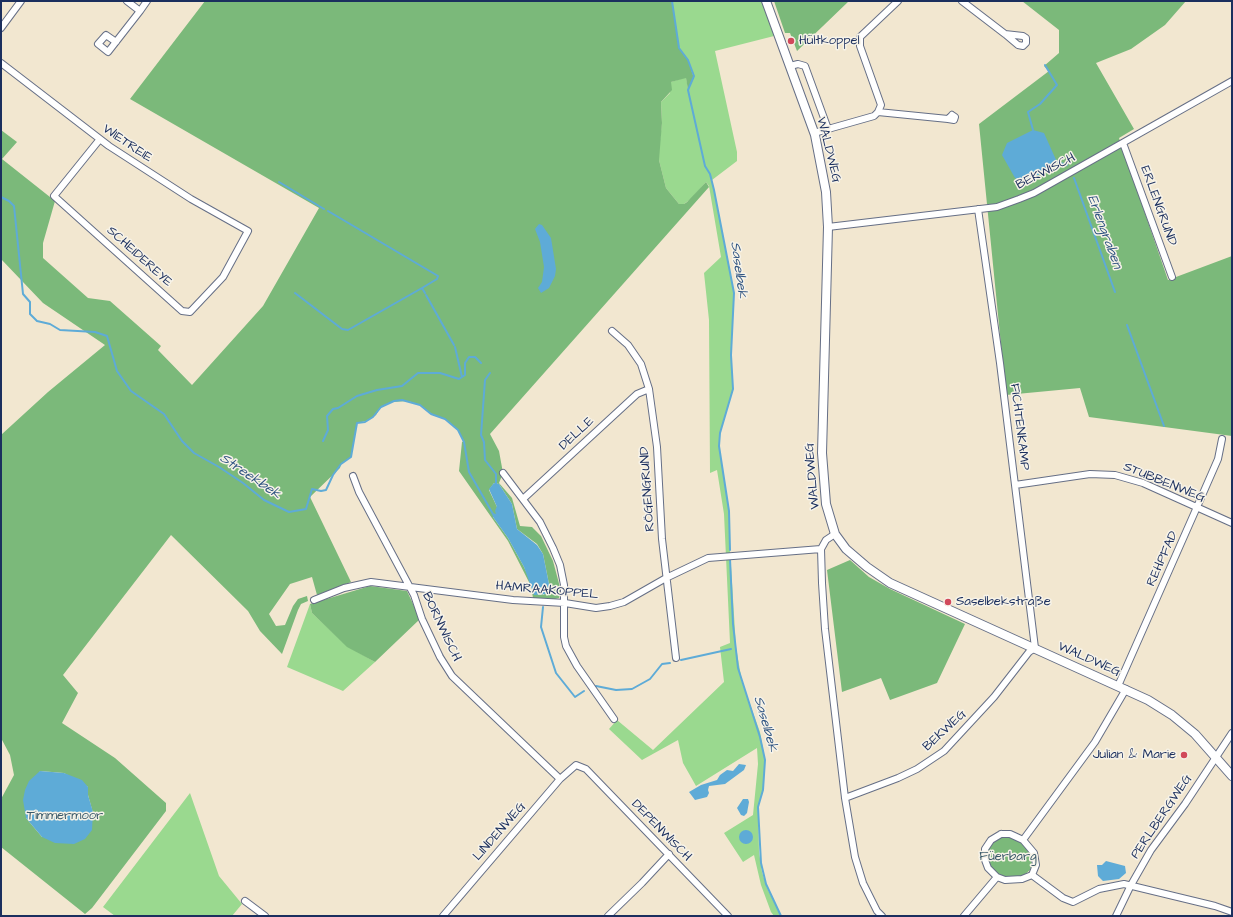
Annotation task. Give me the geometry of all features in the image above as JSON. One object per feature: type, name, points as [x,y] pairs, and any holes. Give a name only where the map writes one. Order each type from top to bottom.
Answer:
[{"type":"main road","name":"WALDWEG","points":[[766,1],[814,133],[825,185],[828,227],[822,453],[826,504],[835,534],[846,549],[867,567],[890,583],[1122,688],[1172,715],[1195,734],[1232,776]]},
{"type":"street","points":[[1,28],[21,1]]},
{"type":"street","points":[[127,1],[140,11]]},
{"type":"street","points":[[116,42],[147,1]]},
{"type":"street","points":[[814,133],[874,116],[878,112],[881,105],[860,40],[862,34],[898,1]]},
{"type":"street","points":[[962,1],[1005,34]]},
{"type":"street","name":"WIETREIE","points":[[1,63],[100,140],[191,199],[248,231]]},
{"type":"street","points":[[790,66],[798,64],[805,66],[828,129]]},
{"type":"street","name":"BEKWISCH","points":[[828,227],[997,207],[1034,193],[1232,81]]},
{"type":"street","points":[[878,112],[948,119]]},
{"type":"street","name":"SCHEIDEREYE","points":[[100,140],[54,196],[182,311],[190,312],[223,277],[248,231]]},
{"type":"street","name":"ERLENGRUND","points":[[1123,143],[1172,277]]},
{"type":"street","name":"FICHTENKAMP","points":[[978,209],[1000,363],[1035,648]]},
{"type":"street","name":"RÖGENGRUND","points":[[612,331],[628,345],[641,364],[649,389],[657,447],[666,578],[676,658]]},
{"type":"street","name":"DELLE","points":[[523,499],[637,394],[649,389]]},
{"type":"street","name":"REHPFAD","points":[[1023,840],[1095,742],[1122,688],[1218,459],[1222,439]]},
{"type":"street","points":[[503,473],[540,522],[560,565],[565,603],[564,637],[569,652],[614,719]]},
{"type":"street","name":"STUBBENWEG","points":[[1015,484],[1090,474],[1115,475],[1143,483],[1232,522]]},
{"type":"street","name":"BORNWISCH","points":[[353,476],[359,492],[409,586],[440,657],[452,676],[560,779]]},
{"type":"street","points":[[835,534],[826,540],[821,549],[825,629],[845,798],[855,857],[863,883],[877,911],[882,916]]},
{"type":"street","name":"HAMRAAKOPPEL","points":[[314,600],[344,588],[371,582],[513,600],[565,603],[596,608],[624,602],[666,578],[708,558],[821,549]]},
{"type":"street","name":"BEKWEG","points":[[845,798],[898,778],[917,769],[944,751],[994,697],[1029,652],[1035,648]]},
{"type":"street","name":"PERLBERGWEG","points":[[1116,916],[1131,885],[1151,850],[1185,804],[1232,733]]},
{"type":"street","name":"LINDENWEG","points":[[443,916],[560,779],[576,765]]},
{"type":"street","name":"DEPENWISCH","points":[[576,765],[586,769],[728,916]]},
{"type":"street","points":[[1001,834],[1010,834],[1023,840],[1034,853],[1036,864],[1032,875],[1014,881],[996,877],[988,868],[985,860],[984,852],[990,840],[1001,834]]},
{"type":"street","points":[[608,916],[669,854]]},
{"type":"street","points":[[1032,875],[1063,898],[1072,902],[1099,889],[1124,884],[1215,906],[1232,912]]},
{"type":"street","points":[[964,916],[996,877]]},
{"type":"street","points":[[245,901],[265,916]]},
{"type":"green space","points":[[205,1],[672,1],[679,48],[688,60],[694,78],[688,90],[686,78],[671,82],[672,90],[661,102],[662,123],[659,160],[666,188],[679,204],[684,204],[687,202],[706,182],[709,187],[490,434],[499,451],[503,473],[499,483],[512,498],[520,526],[532,527],[541,536],[553,561],[561,591],[559,598],[551,600],[533,598],[531,588],[532,591],[544,595],[549,584],[543,554],[537,544],[517,529],[512,504],[499,484],[494,483],[489,490],[497,507],[497,514],[493,517],[508,538],[524,567],[531,585],[508,541],[459,471],[462,442],[464,441],[458,430],[445,419],[433,415],[420,405],[408,401],[392,402],[380,408],[376,415],[366,421],[357,423],[351,457],[341,464],[340,468],[310,497],[351,582],[317,595],[312,577],[290,584],[269,614],[276,626],[285,625],[293,606],[298,599],[307,596],[308,601],[301,604],[298,610],[282,654],[260,631],[248,611],[171,535],[63,675],[78,693],[62,723],[115,758],[166,803],[166,811],[92,908],[85,914],[1,847],[1,799],[14,775],[10,755],[1,738],[1,435],[48,392],[105,345],[43,303],[1,259],[1,130],[17,142],[2,159],[55,201],[43,243],[43,258],[88,298],[110,301],[161,346],[158,350],[192,385],[263,306],[319,208],[130,99]],"holes":[[[40,771],[64,773],[88,787],[88,795],[93,813],[42,837],[26,818]]]},
{"type":"green space","points":[[672,1],[766,1],[778,35],[715,51],[737,152],[737,161],[712,180],[734,293],[731,355],[733,389],[720,433],[719,446],[729,511],[736,647],[742,682],[760,732],[765,760],[763,790],[758,807],[759,852],[762,872],[767,888],[781,916],[774,916],[771,912],[761,885],[754,855],[743,862],[724,833],[753,815],[758,764],[757,748],[696,786],[683,763],[678,740],[642,760],[609,729],[617,720],[653,750],[724,682],[720,647],[730,643],[724,514],[717,470],[710,473],[709,320],[704,273],[721,257],[709,186],[706,182],[692,198],[684,204],[679,204],[666,188],[658,156],[662,123],[661,102],[670,93],[671,82],[686,77],[688,89],[694,78],[688,60],[679,48]]},
{"type":"green space","points":[[774,1],[849,1],[797,51],[790,33],[785,33]]},
{"type":"green space","points":[[1022,1],[1186,1],[1165,25],[1131,49],[1096,63],[1134,129],[1119,138],[1168,280],[1232,256],[1232,436],[1089,417],[1080,388],[1006,395],[979,124],[1049,71],[1044,66],[1059,53],[1059,30]]},
{"type":"green space","points":[[850,560],[869,577],[890,589],[965,624],[937,683],[890,700],[881,678],[842,692],[827,570]]},
{"type":"green space","points":[[370,586],[407,591],[420,619],[375,662],[347,647],[312,613],[310,604]]},
{"type":"green space","points":[[310,604],[312,613],[347,646],[375,662],[343,691],[287,667]]},
{"type":"green space","points":[[190,793],[219,876],[242,904],[232,916],[115,916],[103,907]]},
{"type":"green space","name":"Füerbarg","points":[[1002,836],[1009,837],[1022,843],[1030,854],[1032,864],[1030,870],[1023,876],[1008,878],[998,874],[990,866],[987,853],[994,840]]},
{"type":"water","points":[[1033,130],[1044,133],[1057,162],[1051,168],[1023,183],[1015,178],[1002,155],[1007,143]]},
{"type":"water","points":[[539,224],[542,225],[551,238],[556,269],[555,276],[549,288],[541,293],[538,288],[542,282],[544,267],[540,242],[535,229]]},
{"type":"water","points":[[494,483],[499,484],[512,504],[517,529],[537,545],[543,554],[549,584],[547,594],[534,595],[524,567],[508,538],[493,517],[492,513],[497,514],[497,507],[489,489]]},
{"type":"water","points":[[739,764],[746,765],[744,770],[725,784],[709,786],[709,793],[707,797],[695,800],[689,792],[701,785],[717,780],[720,775],[727,770],[733,771]]},
{"type":"water","points":[[40,771],[64,773],[82,780],[88,787],[88,795],[93,812],[92,830],[85,839],[74,844],[55,843],[42,837],[26,818],[23,800],[25,790],[29,781]]},
{"type":"water","points":[[743,799],[748,799],[749,802],[747,813],[744,816],[741,815],[737,808]]},
{"type":"water","points":[[746,830],[751,832],[753,837],[751,842],[746,844],[741,842],[739,837],[741,832]]},
{"type":"water","points":[[1106,861],[1125,866],[1126,873],[1119,879],[1103,881],[1098,876],[1097,865],[1102,865]]},
{"type":"waterway","name":"Saselbek","points":[[672,1],[679,48],[688,60],[694,76],[688,90],[705,166],[710,174],[714,190],[734,293],[731,355],[733,389],[720,433],[719,446],[729,511],[730,550]]},
{"type":"waterway","points":[[1033,130],[1028,112],[1040,104],[1057,85],[1045,65]]},
{"type":"waterway","name":"Erlengraben","points":[[1057,162],[1067,165]]},
{"type":"waterway","name":"Erlengraben","points":[[1074,178],[1115,292]]},
{"type":"waterway","points":[[279,182],[324,209]]},
{"type":"waterway","name":"Streekbek","points":[[1,197],[9,201],[14,206],[23,294],[30,302],[30,314],[37,321],[50,324],[60,330],[95,332],[107,336],[117,371],[131,391],[164,414],[182,441],[194,453],[243,483],[264,500],[289,512],[306,509],[312,489],[321,491],[326,490],[333,475],[341,464],[351,457],[357,423],[365,422],[373,417],[381,407],[394,401],[402,400],[420,405],[431,414],[445,419],[458,430],[464,442],[469,472],[493,514]]},
{"type":"waterway","points":[[328,211],[438,276],[437,279],[422,288]]},
{"type":"waterway","points":[[295,293],[342,329],[348,330],[422,288],[425,293]]},
{"type":"waterway","points":[[426,295],[454,345]]},
{"type":"waterway","name":"Erlengraben","points":[[1127,325],[1164,426]]},
{"type":"waterway","points":[[455,347],[462,377]]},
{"type":"waterway","points":[[323,441],[328,430],[327,416],[333,409],[338,408],[357,396],[377,390],[402,386],[418,373],[440,373],[459,379],[465,375],[465,363],[469,357],[475,357],[481,363]]},
{"type":"waterway","points":[[490,373],[485,380],[481,435],[484,442],[485,460],[496,474],[496,485]]},
{"type":"waterway","name":"Streekbek","points":[[498,506],[496,511],[498,516]]},
{"type":"waterway","name":"Saselbek","points":[[730,559],[733,624],[738,668],[760,737],[765,760],[763,790],[758,807],[761,863],[766,884],[781,916]]},
{"type":"waterway","name":"Streekbek","points":[[543,607],[541,627],[556,673],[575,697],[584,691]]},
{"type":"waterway","name":"Streekbek","points":[[681,660],[731,649]]},
{"type":"waterway","name":"Streekbek","points":[[596,686],[616,690],[632,689],[650,679],[662,664],[670,663]]},
{"type":"place","name":"Hültkoppel","points":[[791,41]]},
{"type":"place","name":"Saselbekstraße","points":[[948,602]]},
{"type":"place","name":"Julian & Marie","points":[[1184,755]]},
{"type":"park label","name":"Timmermoor","points":[[65,816]]}]
